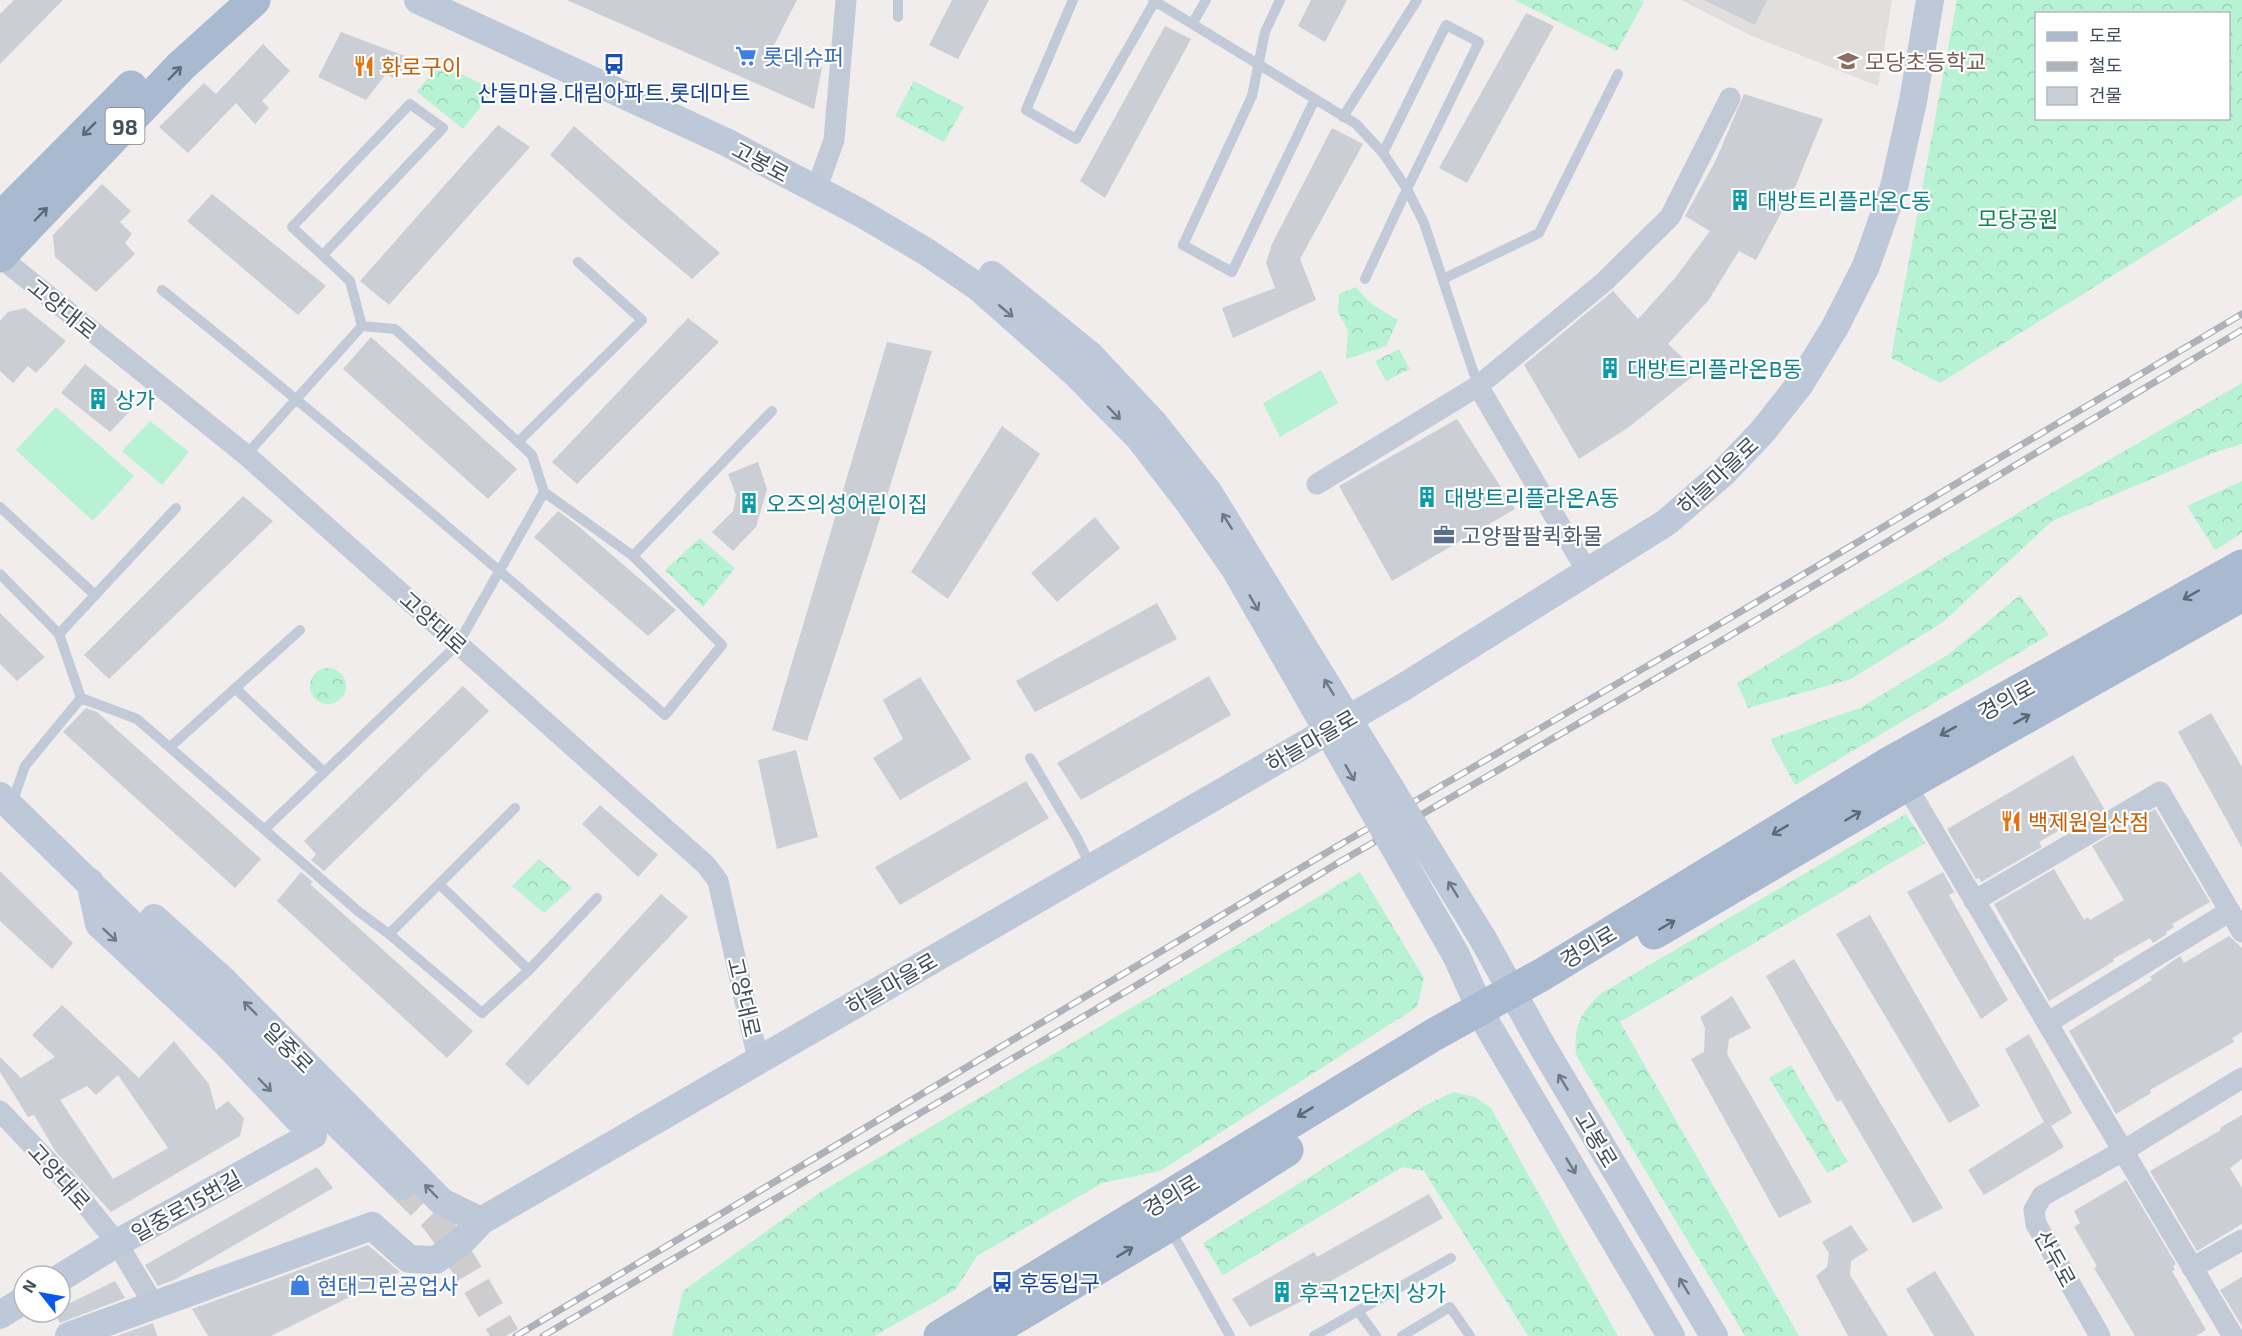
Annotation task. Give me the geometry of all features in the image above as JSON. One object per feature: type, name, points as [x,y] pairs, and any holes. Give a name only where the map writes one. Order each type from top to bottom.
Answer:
[{"type":"main road","name":"98","points":[[0,219],[168,49],[220,0]]},
{"type":"main road","name":"고양대로","points":[[0,256],[182,66],[254,0]]},
{"type":"main road","name":"고봉로","points":[[418,0],[726,142],[819,182]]},
{"type":"main road","name":"고봉로","points":[[457,0],[819,182],[978,287],[1081,363],[1153,422],[1209,493],[1483,939],[1541,1044],[1714,1336]]},
{"type":"main road","name":"하늘마을로","points":[[154,1305],[372,1226],[409,1258],[436,1260],[461,1242],[481,1221],[1402,688],[1667,522],[1723,473],[1763,431],[1800,384],[1835,327],[1866,266],[1894,188],[1913,101],[1930,0]]},
{"type":"main road","name":"고봉로","points":[[1081,363],[1190,504],[1235,569],[1456,955],[1484,1017],[1671,1336]]},
{"type":"main road","name":"경의로","points":[[940,1336],[1435,1034],[1484,1017],[1518,999],[1886,765],[2242,566]]},
{"type":"main road","name":"경의로","points":[[1518,999],[1554,991],[1906,785],[2242,596]]},
{"type":"main road","name":"일중로","points":[[4,806],[90,882],[401,1186]]},
{"type":"main road","name":"일중로","points":[[90,882],[99,924],[225,1042],[313,1135]]},
{"type":"main road","name":"일중로","points":[[90,882],[138,904],[224,981],[442,1202],[481,1221]]},
{"type":"main road","name":"경의로","points":[[984,1336],[1168,1226],[1444,1049],[1484,1017]]},
{"type":"main road","name":"일중로15번길","points":[[72,1271],[117,1243],[313,1135]]},
{"type":"main road","points":[[69,1336],[154,1305]]},
{"type":"street","points":[[819,182],[834,140],[846,0]]},
{"type":"street","points":[[1317,484],[1478,386],[1604,282],[1670,217],[1730,98]]},
{"type":"street","name":"고양대로","points":[[0,256],[246,455],[706,865],[718,881],[758,1059]]},
{"type":"street","points":[[1478,386],[1588,573]]},
{"type":"street","points":[[1906,785],[2233,1336]]},
{"type":"street","points":[[1974,901],[2160,792],[2242,932]]},
{"type":"street","points":[[2047,1023],[2230,911]]},
{"type":"street","name":"산두로","points":[[2100,1336],[2036,1224],[2034,1210],[2042,1196],[2123,1151],[2242,1078]]},
{"type":"street","name":"고양대로","points":[[0,1111],[71,1186],[117,1243],[154,1305]]},
{"type":"street","points":[[2192,1268],[2242,1240]]},
{"type":"lane","points":[[898,0],[898,17]]},
{"type":"lane","points":[[1073,0],[1026,110],[1076,140],[1154,0],[1356,124],[1383,153],[1407,189],[1424,223],[1478,386]]},
{"type":"lane","points":[[1192,24],[1206,0]]},
{"type":"lane","points":[[1280,0],[1265,32],[1252,96],[1183,245],[1232,272],[1315,99]]},
{"type":"lane","points":[[1343,117],[1417,0]]},
{"type":"lane","points":[[1365,279],[1479,42],[1446,25],[1383,153]]},
{"type":"lane","points":[[1443,279],[1539,232],[1618,74]]},
{"type":"lane","points":[[323,255],[443,128],[410,104],[292,227],[350,280],[362,326]]},
{"type":"lane","points":[[518,442],[642,320],[578,262]]},
{"type":"lane","points":[[162,290],[297,398],[501,570],[665,715],[722,645],[633,556],[544,492],[532,455],[395,329],[362,326]]},
{"type":"lane","points":[[246,455],[362,326]]},
{"type":"lane","points":[[633,556],[772,411]]},
{"type":"lane","points":[[265,830],[458,644],[544,492]]},
{"type":"lane","points":[[0,507],[94,596]]},
{"type":"lane","points":[[59,634],[176,508]]},
{"type":"lane","points":[[0,574],[59,634],[81,698]]},
{"type":"lane","points":[[170,747],[300,630]]},
{"type":"lane","points":[[235,688],[324,772]]},
{"type":"lane","points":[[81,698],[137,719],[359,912],[390,934],[482,1013],[530,970],[597,898]]},
{"type":"lane","points":[[4,806],[25,766],[81,698]]},
{"type":"lane","points":[[1030,758],[1077,838],[1091,867]]},
{"type":"lane","points":[[390,934],[515,808]]},
{"type":"lane","points":[[440,885],[530,970]]},
{"type":"lane","points":[[1168,1226],[1230,1336]]},
{"type":"lane","points":[[1314,1336],[1451,1258]]},
{"type":"lane","points":[[1402,1336],[1450,1307],[1470,1336]]},
{"type":"lane","points":[[1358,1311],[1376,1336]]},
{"type":"shaded area","name":"모당초등학교","points":[[1681,0],[1892,0],[1878,86],[1752,36]]},
{"type":"green space","points":[[1515,0],[1639,0],[1644,2],[1617,51]]},
{"type":"green space","name":"모당공원","points":[[1957,0],[2242,0],[2242,195],[1940,383],[1891,358]]},
{"type":"green space","points":[[439,63],[494,90],[463,129],[417,92]]},
{"type":"green space","points":[[914,81],[964,107],[944,142],[895,116]]},
{"type":"green space","points":[[1356,287],[1370,303],[1398,320],[1386,346],[1346,359],[1348,331],[1338,312],[1339,294]]},
{"type":"green space","points":[[1399,349],[1410,369],[1386,381],[1375,361]]},
{"type":"green space","points":[[1321,370],[1338,403],[1280,437],[1263,403]]},
{"type":"green space","points":[[2242,383],[2242,444],[2213,453],[2052,521],[1943,622],[1851,679],[1748,708],[1737,683],[2036,502]]},
{"type":"green space","points":[[56,407],[134,476],[93,521],[16,450]]},
{"type":"green space","points":[[150,421],[189,452],[162,485],[122,451]]},
{"type":"green space","points":[[2242,481],[2242,533],[2215,550],[2187,506]]},
{"type":"green space","points":[[700,538],[735,568],[703,607],[665,570]]},
{"type":"green space","points":[[2020,595],[2049,635],[1795,785],[1770,739],[1860,708],[1949,654]]},
{"type":"green space","points":[[328,668],[341,673],[346,686],[341,699],[328,704],[315,699],[310,686],[315,673]]},
{"type":"green space","points":[[1906,814],[1925,843],[1620,1022],[1799,1336],[1745,1336],[1576,1055],[1577,1028],[1587,1009],[1600,994]]},
{"type":"green space","points":[[539,859],[572,888],[544,913],[512,886]]},
{"type":"green space","points":[[1360,872],[1424,978],[1417,1007],[1160,1171],[1102,1183],[977,1256],[955,1290],[874,1336],[672,1336],[683,1291],[821,1192]]},
{"type":"green space","points":[[1791,1065],[1848,1162],[1827,1173],[1769,1078]]},
{"type":"green space","points":[[1453,1092],[1475,1097],[1491,1108],[1618,1336],[1528,1336],[1424,1171],[1402,1167],[1223,1275],[1203,1243],[1426,1105]]},
{"type":"building","points":[[14,0],[63,0],[0,64],[0,14]]},
{"type":"building","name":"롯데슈퍼","points":[[567,0],[797,0],[774,45],[822,67],[814,109]]},
{"type":"building","points":[[952,0],[989,0],[958,59],[929,45]]},
{"type":"building","points":[[1311,0],[1347,0],[1325,42],[1298,26]]},
{"type":"building","points":[[1704,0],[1767,0],[1755,25]]},
{"type":"building","points":[[1526,13],[1554,26],[1467,183],[1439,168]]},
{"type":"building","points":[[1165,26],[1191,39],[1105,198],[1080,181]]},
{"type":"building","name":"화로구이","points":[[341,32],[410,58],[397,80],[386,74],[366,100],[318,77]]},
{"type":"building","points":[[263,44],[290,71],[262,101],[269,108],[255,124],[236,103],[188,153],[159,127],[204,83],[216,94]]},
{"type":"building","points":[[1744,94],[1823,119],[1796,185],[1756,260],[1739,251],[1708,301],[1668,344],[1698,372],[1629,427],[1579,459],[1524,365],[1613,291],[1638,319],[1675,278],[1710,231],[1685,216],[1716,160]]},
{"type":"building","points":[[498,125],[530,147],[389,305],[360,281]]},
{"type":"building","points":[[574,126],[720,253],[692,279],[619,217],[550,155]]},
{"type":"building","points":[[1332,128],[1363,144],[1300,259],[1316,300],[1233,338],[1222,308],[1275,288],[1266,263],[1272,244]]},
{"type":"building","points":[[102,184],[131,211],[120,222],[132,234],[125,243],[135,254],[96,292],[55,257],[53,235]]},
{"type":"building","points":[[212,194],[326,286],[298,315],[187,221]]},
{"type":"building","points":[[25,308],[66,341],[36,373],[28,366],[13,383],[0,371],[0,321],[8,312]]},
{"type":"building","points":[[688,318],[719,342],[577,484],[552,462]]},
{"type":"building","points":[[371,337],[517,469],[488,499],[343,369]]},
{"type":"building","points":[[887,342],[932,351],[807,741],[772,730]]},
{"type":"building","name":"상가","points":[[85,364],[136,405],[110,432],[61,393]]},
{"type":"building","name":"대방트리플라온A동","points":[[1457,419],[1515,509],[1392,581],[1339,486]]},
{"type":"building","points":[[1002,426],[1040,454],[948,599],[911,572]]},
{"type":"building","name":"오즈의성어린이집","points":[[758,462],[767,489],[756,527],[733,551],[712,532],[733,511],[736,495],[728,474]]},
{"type":"building","points":[[243,496],[273,521],[109,679],[84,655]]},
{"type":"building","points":[[558,511],[676,610],[648,636],[534,537]]},
{"type":"building","points":[[1095,517],[1120,548],[1057,602],[1031,573]]},
{"type":"building","points":[[1157,603],[1177,639],[1035,712],[1016,681]]},
{"type":"building","points":[[0,613],[45,657],[17,681],[0,664]]},
{"type":"building","points":[[1209,676],[1231,715],[1081,800],[1057,763]]},
{"type":"building","points":[[920,677],[971,759],[900,800],[873,758],[903,739],[883,700]]},
{"type":"building","points":[[463,686],[489,711],[324,871],[311,860],[316,854],[304,841]]},
{"type":"building","points":[[86,708],[97,712],[261,859],[235,888],[63,732]]},
{"type":"building","points":[[2211,713],[2242,767],[2242,848],[2178,732]]},
{"type":"building","points":[[796,750],[818,837],[777,849],[758,760]]},
{"type":"building","points":[[2073,755],[2105,810],[2080,824],[2077,820],[2039,842],[2042,847],[1981,882],[1979,878],[1976,879],[1947,829]]},
{"type":"building","points":[[1026,781],[1049,818],[900,905],[875,867]]},
{"type":"building","points":[[600,805],[658,855],[638,877],[582,824]]},
{"type":"building","points":[[2155,809],[2210,902],[2172,924],[2174,927],[2166,932],[2167,934],[2153,943],[2150,938],[2049,1001],[1994,904],[2054,869],[2084,920],[2088,917],[2090,920],[2124,900],[2092,846]]},
{"type":"building","points":[[0,871],[73,943],[52,969],[0,921]]},
{"type":"building","points":[[301,872],[313,882],[310,884],[473,1031],[447,1058],[277,901]]},
{"type":"building","points":[[1943,872],[1954,892],[1949,895],[2008,1000],[1981,1019],[1907,892]]},
{"type":"building","points":[[661,894],[688,917],[528,1086],[505,1064]]},
{"type":"building","points":[[1870,915],[1980,1106],[1949,1123],[1836,934]]},
{"type":"building","points":[[2229,936],[2242,948],[2242,1032],[2232,1038],[2234,1042],[2150,1090],[2151,1093],[2116,1114],[2069,1031],[2152,980],[2150,977],[2180,956],[2184,963]]},
{"type":"building","points":[[1794,959],[1943,1208],[1913,1223],[1841,1100],[1837,1102],[1766,976]]},
{"type":"building","points":[[1732,996],[1751,1028],[1729,1039],[1727,1054],[1812,1202],[1779,1218],[1691,1059],[1704,1052],[1705,1028],[1700,1017]]},
{"type":"building","points":[[62,1005],[139,1078],[174,1041],[209,1084],[216,1110],[228,1101],[244,1118],[240,1136],[111,1212],[56,1152],[34,1115],[28,1117],[0,1072],[0,1057],[21,1078],[55,1057],[32,1035]],"holes":[[[118,1075],[168,1148],[113,1179],[60,1100],[87,1086],[96,1095]]]},
{"type":"building","points":[[2029,1034],[2072,1113],[2051,1126],[2064,1147],[1984,1195],[1968,1170],[2044,1122],[2005,1049]]},
{"type":"building","points":[[2242,1115],[2242,1159],[2230,1168],[2242,1188],[2242,1224],[2197,1251],[2150,1171],[2221,1130],[2220,1128]]},
{"type":"building","points":[[317,1167],[333,1188],[174,1280],[158,1286],[145,1265]]},
{"type":"building","points":[[2126,1180],[2176,1264],[2173,1266],[2175,1270],[2172,1271],[2206,1330],[2196,1336],[2135,1336],[2094,1268],[2097,1266],[2074,1227],[2080,1223],[2074,1211]]},
{"type":"building","points":[[1429,1194],[1443,1218],[1331,1281],[1333,1285],[1250,1327],[1232,1299],[1314,1252],[1317,1257]]},
{"type":"building","points":[[1851,1225],[1868,1250],[1851,1261],[1850,1275],[1888,1336],[1848,1336],[1816,1276],[1827,1267],[1829,1253],[1822,1242]]},
{"type":"building","name":"현대그린공업사","points":[[368,1245],[400,1272],[271,1336],[208,1336],[192,1309]]},
{"type":"building","points":[[1935,1271],[1975,1336],[1934,1336],[1906,1289]]},
{"type":"building","points":[[2242,1277],[2242,1326],[2220,1290]]},
{"type":"building","points":[[115,1281],[125,1298],[72,1318],[72,1302]]},
{"type":"building","points":[[153,1323],[157,1336],[117,1336]]},
{"type":"tunnel","points":[[401,1186],[434,1219],[450,1241],[506,1336]]},
{"type":"railway","points":[[516,1336],[1336,847],[1723,622],[2242,314]]},
{"type":"railway","points":[[543,1336],[1142,982],[1338,863],[1731,635],[2242,330]]},
{"type":"place","name":"롯데슈퍼","points":[[746,56]]},
{"type":"place","name":"모당초등학교","points":[[1848,61]]},
{"type":"place","name":"산들마을.대림아파트.롯데마트","points":[[614,64]]},
{"type":"place","name":"화로구이","points":[[364,66]]},
{"type":"place","name":"대방트리플라온C동","points":[[1740,200]]},
{"type":"place","name":"대방트리플라온B동","points":[[1610,368]]},
{"type":"place","name":"상가","points":[[98,399]]},
{"type":"place","name":"대방트리플라온A동","points":[[1427,497]]},
{"type":"place","name":"오즈의성어린이집","points":[[749,503]]},
{"type":"place","name":"고양팔팔퀵화물","points":[[1444,535]]},
{"type":"place","name":"백제원일산점","points":[[2011,821]]},
{"type":"place","name":"후동입구","points":[[1002,1282]]},
{"type":"place","name":"현대그린공업사","points":[[300,1285]]},
{"type":"place","name":"후곡12단지 상가","points":[[1282,1292]]}]
